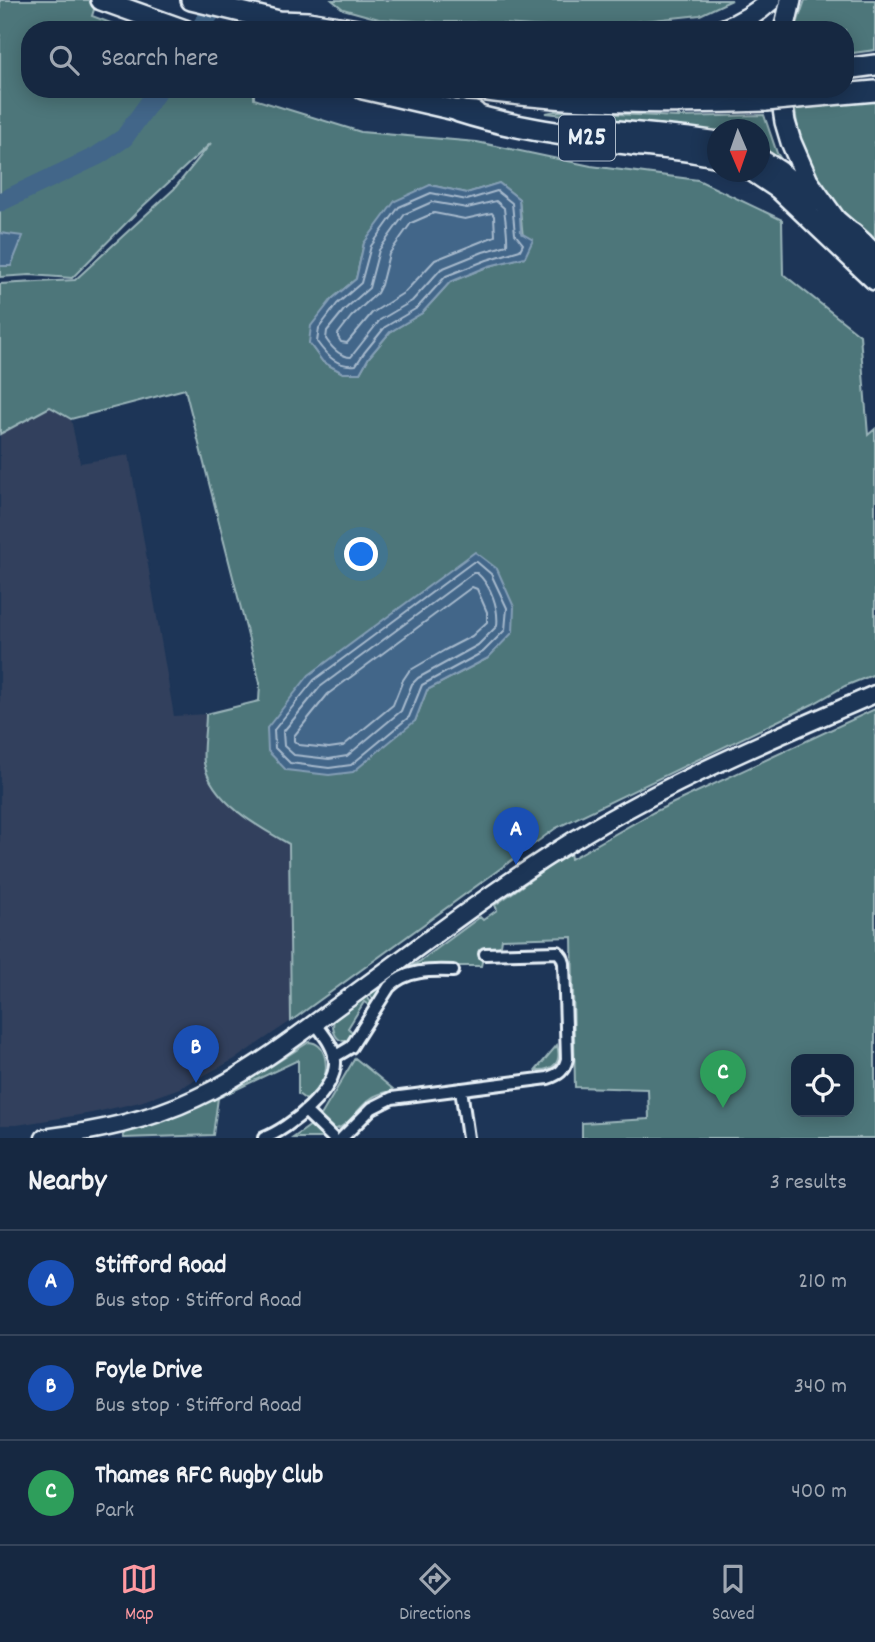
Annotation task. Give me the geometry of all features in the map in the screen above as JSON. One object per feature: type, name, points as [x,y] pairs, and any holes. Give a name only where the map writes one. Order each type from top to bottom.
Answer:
[{"type":"highway","points":[[101,0],[160,21]]},
{"type":"highway","points":[[191,0],[281,21]]},
{"type":"highway","points":[[743,21],[771,0]]},
{"type":"highway","points":[[786,21],[791,0]]},
{"type":"highway","points":[[854,68],[875,65]]},
{"type":"highway","points":[[854,92],[875,91]]},
{"type":"highway","points":[[402,98],[459,111],[707,140]]},
{"type":"highway","points":[[560,98],[611,102],[700,103],[758,98]]},
{"type":"highway","points":[[781,98],[785,121],[798,159],[808,181],[836,220]]},
{"type":"highway","name":"M25","points":[[459,111],[484,119],[577,137],[707,154]]},
{"type":"highway","points":[[770,165],[875,254]]},
{"type":"highway","points":[[770,182],[875,279]]},
{"type":"main road","points":[[44,1138],[110,1128],[172,1109],[206,1093],[248,1070],[496,892],[590,830],[680,780],[875,694]]},
{"type":"street","points":[[342,1138],[372,1108],[392,1098],[548,1078],[559,1074],[565,1067],[562,957],[558,952],[485,954]]},
{"type":"street","points":[[334,1057],[351,1046],[394,981],[413,973],[453,971]]},
{"type":"street","points":[[264,1138],[282,1130],[305,1111],[334,1072],[332,1048],[315,1023]]},
{"type":"street","points":[[461,1089],[468,1138]]},
{"type":"street","points":[[305,1111],[333,1138]]},
{"type":"shaded area","points":[[50,407],[71,419],[80,463],[129,455],[174,716],[206,714],[204,763],[249,821],[289,844],[291,1021],[235,1059],[180,1088],[140,1102],[92,1113],[17,1125],[0,1125],[0,434]]},
{"type":"green space","points":[[0,0],[97,0],[92,16],[105,21],[21,21],[21,98],[254,98],[361,132],[477,142],[591,166],[698,180],[782,220],[783,274],[860,335],[868,435],[875,429],[875,674],[845,686],[556,828],[291,1021],[289,844],[250,821],[226,801],[208,777],[204,763],[206,714],[259,701],[260,683],[185,389],[71,419],[50,407],[0,434],[0,284],[75,280],[174,189],[211,143],[141,208],[72,278],[30,275],[0,277]],"holes":[[[499,183],[519,199],[525,257],[489,266],[450,282],[422,313],[390,332],[369,357],[360,373],[343,373],[323,362],[309,343],[332,299],[356,279],[364,243],[430,185],[467,193]],[[488,658],[427,690],[415,721],[267,728]]]},
{"type":"green space","points":[[332,0],[732,0],[700,15],[643,21],[418,21],[379,19],[343,9]]},
{"type":"green space","points":[[805,0],[875,0],[875,50],[854,53],[854,21],[798,21]]},
{"type":"green space","points":[[875,101],[875,240],[845,213],[821,183],[804,148],[795,109]]},
{"type":"green space","points":[[556,111],[678,117],[764,115],[765,119],[707,119],[707,131],[546,113]]},
{"type":"green space","points":[[770,133],[777,153],[786,167],[770,158]]},
{"type":"green space","points":[[875,709],[875,1138],[582,1138],[582,1123],[649,1119],[648,1089],[575,1087],[572,937],[502,939],[501,945],[496,949],[485,950],[481,966],[445,966],[405,973],[375,1002],[368,992],[384,980],[419,962],[480,917],[483,920],[497,910],[495,905],[570,852],[571,859],[654,812]]},
{"type":"green space","points":[[365,994],[373,1005],[364,1002],[348,1028],[354,1034],[350,1040],[341,1040],[335,1035],[335,1017]]},
{"type":"green space","points":[[309,1042],[320,1047],[326,1064],[322,1083],[308,1101],[298,1094],[298,1060],[218,1098],[213,1135],[124,1138],[123,1131],[216,1095],[270,1067]]},
{"type":"green space","points":[[557,1045],[558,1056],[555,1064],[548,1069],[536,1070]]},
{"type":"green space","points":[[355,1058],[393,1089],[369,1100],[346,1124],[334,1130],[320,1117]]},
{"type":"green space","points":[[311,1125],[323,1138],[293,1138]]},
{"type":"water","points":[[499,183],[519,199],[521,233],[533,240],[525,257],[489,266],[450,282],[422,313],[390,332],[369,357],[360,373],[343,373],[323,362],[309,343],[311,326],[332,299],[356,279],[364,243],[395,201],[430,185],[467,193]]},
{"type":"water","points":[[0,233],[23,236],[11,266],[0,266]]},
{"type":"water","points":[[475,552],[497,569],[514,607],[513,632],[488,658],[427,690],[415,721],[353,772],[329,775],[286,770],[268,751],[267,728],[309,675]]},
{"type":"waterway","points":[[205,21],[219,0]]},
{"type":"waterway","points":[[0,202],[97,156],[124,138],[153,98]]},
{"type":"place","name":"Stifford Road","points":[[516,865]]},
{"type":"place","name":"Foyle Drive","points":[[196,1083]]},
{"type":"place","name":"Thames RFC Rugby Club","points":[[723,1108]]}]
